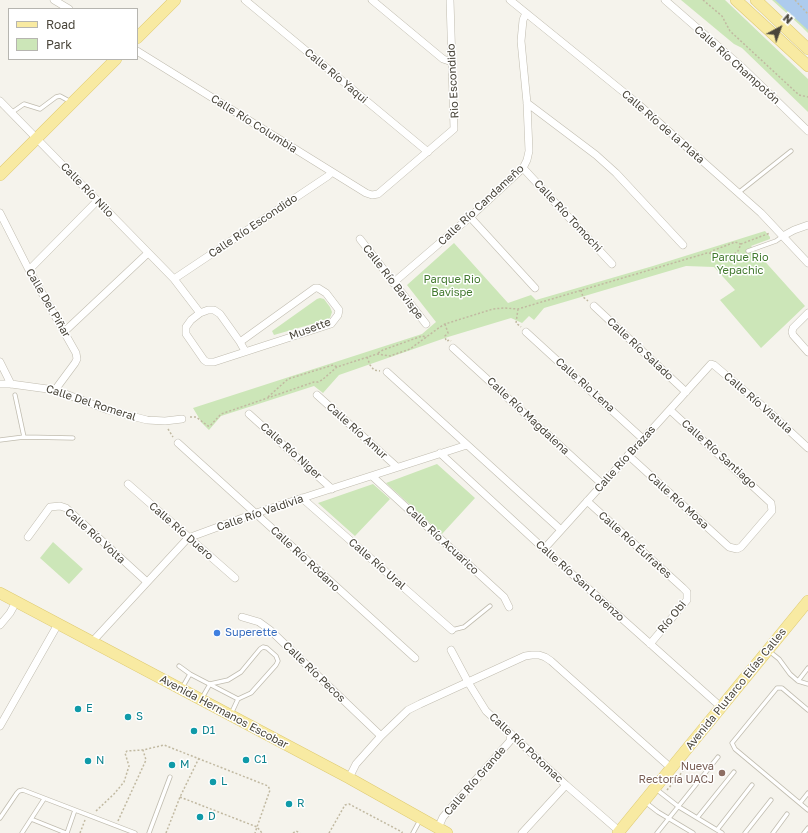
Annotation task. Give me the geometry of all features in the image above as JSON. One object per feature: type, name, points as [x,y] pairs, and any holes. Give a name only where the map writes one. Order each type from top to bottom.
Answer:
[{"type":"main road","points":[[138,37],[176,0]]},
{"type":"main road","points":[[736,0],[808,66]]},
{"type":"main road","points":[[756,0],[808,50]]},
{"type":"main road","points":[[1,172],[115,60]]},
{"type":"main road","name":"Avenida Hermanos Escobar","points":[[0,593],[202,699],[412,812],[421,819],[443,831]]},
{"type":"main road","name":"Avenida Plutarco Elías Calles","points":[[618,832],[808,601]]},
{"type":"street","points":[[54,0],[62,2]]},
{"type":"street","name":"Calle Río Yaqui","points":[[245,0],[428,152]]},
{"type":"street","points":[[372,0],[443,59],[452,62]]},
{"type":"street","name":"Rio Escondido","points":[[372,195],[378,194],[454,129],[450,0]]},
{"type":"street","name":"Calle Río de la Plata","points":[[510,0],[637,103],[738,193],[776,229],[808,263]]},
{"type":"street","name":"Calle Río Champotón","points":[[665,0],[743,68],[808,131]]},
{"type":"street","name":"Calle Río Candameño","points":[[393,283],[470,217],[523,168],[527,160],[529,151],[527,103],[521,41],[522,20],[526,13]]},
{"type":"street","name":"Calle Río Columbia","points":[[138,52],[366,194],[372,195]]},
{"type":"street","name":"Calle Río Nilo","points":[[0,101],[174,279]]},
{"type":"street","points":[[527,103],[596,155],[616,173],[682,245]]},
{"type":"street","name":"Calle Río Tomochi","points":[[523,168],[612,264]]},
{"type":"street","name":"Calle Río Escondido","points":[[174,279],[332,172]]},
{"type":"street","points":[[29,270],[97,201]]},
{"type":"street","name":"Calle Del Piñar","points":[[0,213],[29,270],[65,331],[76,353],[77,359],[55,390]]},
{"type":"street","points":[[470,217],[535,288]]},
{"type":"street","points":[[783,236],[808,225]]},
{"type":"street","name":"Calle Río Bavispe","points":[[360,239],[426,324]]},
{"type":"street","points":[[65,331],[148,253]]},
{"type":"street","points":[[174,279],[200,313],[208,310],[214,310],[220,314],[245,351]]},
{"type":"street","name":"Musette","points":[[200,313],[191,320],[186,327],[186,334],[204,360],[207,362],[214,362],[331,324],[338,316],[339,310],[326,293],[318,288],[315,288],[240,342]]},
{"type":"street","name":"Calle Río Salado","points":[[594,306],[686,392]]},
{"type":"street","points":[[808,313],[793,328],[792,332],[808,352]]},
{"type":"street","name":"Calle Rio Lena","points":[[526,332],[643,439]]},
{"type":"street","name":"Calle Río Magdalena","points":[[453,348],[602,484]]},
{"type":"street","points":[[0,362],[11,384]]},
{"type":"street","name":"Calle Río Vistula","points":[[707,369],[711,364],[714,365],[766,409],[808,448]]},
{"type":"street","name":"Calle Río Brazas","points":[[544,548],[707,369]]},
{"type":"street","points":[[387,372],[560,530]]},
{"type":"street","name":"Calle Del Romeral","points":[[0,384],[55,390],[130,417],[147,420],[182,420]]},
{"type":"street","name":"Calle Río Amur","points":[[317,395],[397,467]]},
{"type":"street","name":"Calle Río Santiago","points":[[670,410],[771,503],[772,512],[742,547],[737,549],[729,547]]},
{"type":"street","name":"Calle Río Niger","points":[[250,414],[332,488]]},
{"type":"street","name":"Calle Río Ródano","points":[[178,443],[415,658]]},
{"type":"street","name":"Calle Río Valdivia","points":[[92,642],[188,538],[256,513],[467,445]]},
{"type":"street","name":"Calle Río San Lorenzo","points":[[440,453],[721,707]]},
{"type":"street","name":"Calle Río Mosa","points":[[628,456],[729,547]]},
{"type":"street","name":"Calle Río Acuarico","points":[[372,476],[504,597],[509,606]]},
{"type":"street","name":"Calle Río Duero","points":[[128,484],[235,578]]},
{"type":"street","name":"Calle Río Ural","points":[[302,498],[452,630]]},
{"type":"street","name":"Calle Río Éufrates","points":[[586,501],[683,588]]},
{"type":"street","name":"Calle Río Volta","points":[[28,537],[50,507],[60,506],[66,508],[146,582]]},
{"type":"street","name":"Río Obi","points":[[650,644],[687,600],[686,592],[683,588]]},
{"type":"street","points":[[0,625],[10,613],[16,602]]},
{"type":"street","name":"Calle Río Pecos","points":[[242,617],[259,622],[270,630],[381,736]]},
{"type":"street","points":[[0,726],[58,624]]},
{"type":"street","name":"Calle Río Potomac","points":[[451,650],[468,682],[486,710],[618,832]]},
{"type":"street","points":[[349,778],[356,764],[381,736],[408,710],[532,654],[545,657],[671,768]]},
{"type":"street","name":"Calle Río Grande","points":[[443,831],[443,817],[510,741],[511,734]]},
{"type":"street","points":[[522,833],[566,785]]},
{"type":"lane","points":[[11,113],[24,104],[40,109],[56,97],[60,96],[72,103]]},
{"type":"lane","points":[[738,193],[792,151]]},
{"type":"lane","points":[[748,251],[776,241],[783,236]]},
{"type":"lane","points":[[15,396],[24,437]]},
{"type":"lane","points":[[0,440],[24,437],[72,438]]},
{"type":"lane","points":[[452,630],[464,627],[490,606]]},
{"type":"lane","points":[[202,699],[210,684],[228,680],[241,672],[260,649],[263,647],[267,648],[276,656],[278,661],[276,665],[251,693],[238,699],[230,715]]},
{"type":"lane","points":[[768,650],[779,659],[790,674],[798,681],[808,684]]},
{"type":"lane","points":[[179,666],[190,674],[238,699]]},
{"type":"lane","points":[[798,681],[808,668]]},
{"type":"lane","points":[[182,689],[190,674]]},
{"type":"lane","points":[[808,710],[782,688],[777,688],[732,743],[735,749],[808,810]]},
{"type":"lane","points":[[657,833],[718,757]]},
{"type":"lane","points":[[697,818],[734,772]]},
{"type":"lane","points":[[149,833],[170,777]]},
{"type":"lane","points":[[717,830],[752,785]]},
{"type":"lane","points":[[655,788],[679,807],[722,833]]},
{"type":"lane","points":[[0,818],[19,790],[23,790],[135,833]]},
{"type":"lane","points":[[800,803],[808,793]]},
{"type":"lane","points":[[22,833],[44,799]]},
{"type":"lane","points":[[745,833],[771,800]]},
{"type":"lane","points":[[644,802],[693,833]]},
{"type":"lane","points":[[31,819],[66,833],[75,810]]},
{"type":"lane","points":[[773,833],[787,814]]},
{"type":"lane","points":[[413,833],[421,819]]},
{"type":"lane","points":[[804,833],[808,828]]},
{"type":"path","points":[[703,0],[722,16],[730,31],[799,95],[808,97]]},
{"type":"path","points":[[795,0],[808,14]]},
{"type":"path","points":[[378,354],[390,356],[410,350],[445,324],[493,309],[518,309],[710,253],[735,242],[741,244],[768,234],[776,229]]},
{"type":"path","points":[[710,253],[723,259],[729,258],[738,251],[741,244]]},
{"type":"path","points":[[581,290],[583,297],[594,306]]},
{"type":"path","points":[[518,309],[516,322],[526,332]]},
{"type":"path","points":[[445,324],[448,333],[444,336],[446,341],[450,340],[453,348]]},
{"type":"path","points":[[182,420],[196,417],[208,426],[221,414],[322,380],[337,367],[378,354],[383,350],[422,336],[427,337]]},
{"type":"path","points":[[367,357],[374,370],[387,372]]},
{"type":"path","points":[[268,397],[288,379],[333,365],[337,367]]},
{"type":"path","points":[[165,421],[170,433],[178,443]]},
{"type":"path","points":[[80,833],[90,815],[114,794],[124,782],[129,766],[125,753],[127,751],[143,750],[164,745],[268,786],[270,790],[255,833]]},
{"type":"path","points":[[116,825],[146,760],[143,750]]},
{"type":"path","points":[[166,833],[180,797],[199,758]]},
{"type":"path","points":[[180,797],[257,828],[262,833]]},
{"type":"path","points":[[329,833],[345,805],[349,804],[402,833]]},
{"type":"path","points":[[293,833],[296,831],[300,833]]},
{"type":"green space","points":[[681,0],[725,0],[808,79],[808,112],[742,48],[734,44]]},
{"type":"green space","points":[[772,0],[808,0],[808,33],[802,27]]},
{"type":"green space","points":[[765,231],[770,239],[751,246],[805,306],[761,348],[720,300],[735,290],[714,267],[686,266],[544,308],[534,320],[529,316],[522,323],[511,318],[448,337],[339,375],[323,393],[314,386],[221,416],[209,430],[202,423],[193,408],[422,334],[436,322],[407,285],[454,243],[508,303],[531,295],[536,300]]},
{"type":"green space","points":[[320,298],[324,299],[330,307],[332,312],[330,318],[274,335],[272,331]]},
{"type":"green space","points":[[437,464],[475,498],[442,534],[386,483]]},
{"type":"green space","points":[[373,484],[390,499],[355,536],[318,503]]},
{"type":"green space","points":[[53,542],[83,569],[69,584],[40,558]]},
{"type":"water","points":[[775,0],[808,0],[808,30]]},
{"type":"place","name":"Superette","points":[[217,633]]},
{"type":"place","name":"E","points":[[78,709]]},
{"type":"place","name":"S","points":[[128,717]]},
{"type":"place","name":"D1","points":[[194,731]]},
{"type":"place","name":"C1","points":[[246,760]]},
{"type":"place","name":"N","points":[[88,761]]},
{"type":"place","name":"M","points":[[172,765]]},
{"type":"place","name":"Nueva Rectoría UACJ","points":[[722,773]]},
{"type":"place","name":"L","points":[[213,782]]},
{"type":"place","name":"R","points":[[289,804]]},
{"type":"place","name":"D","points":[[200,817]]},
{"type":"park label","name":"Parque Rio Yepachic","points":[[740,264]]},
{"type":"park label","name":"Parque Rio Bavispe","points":[[452,286]]}]
